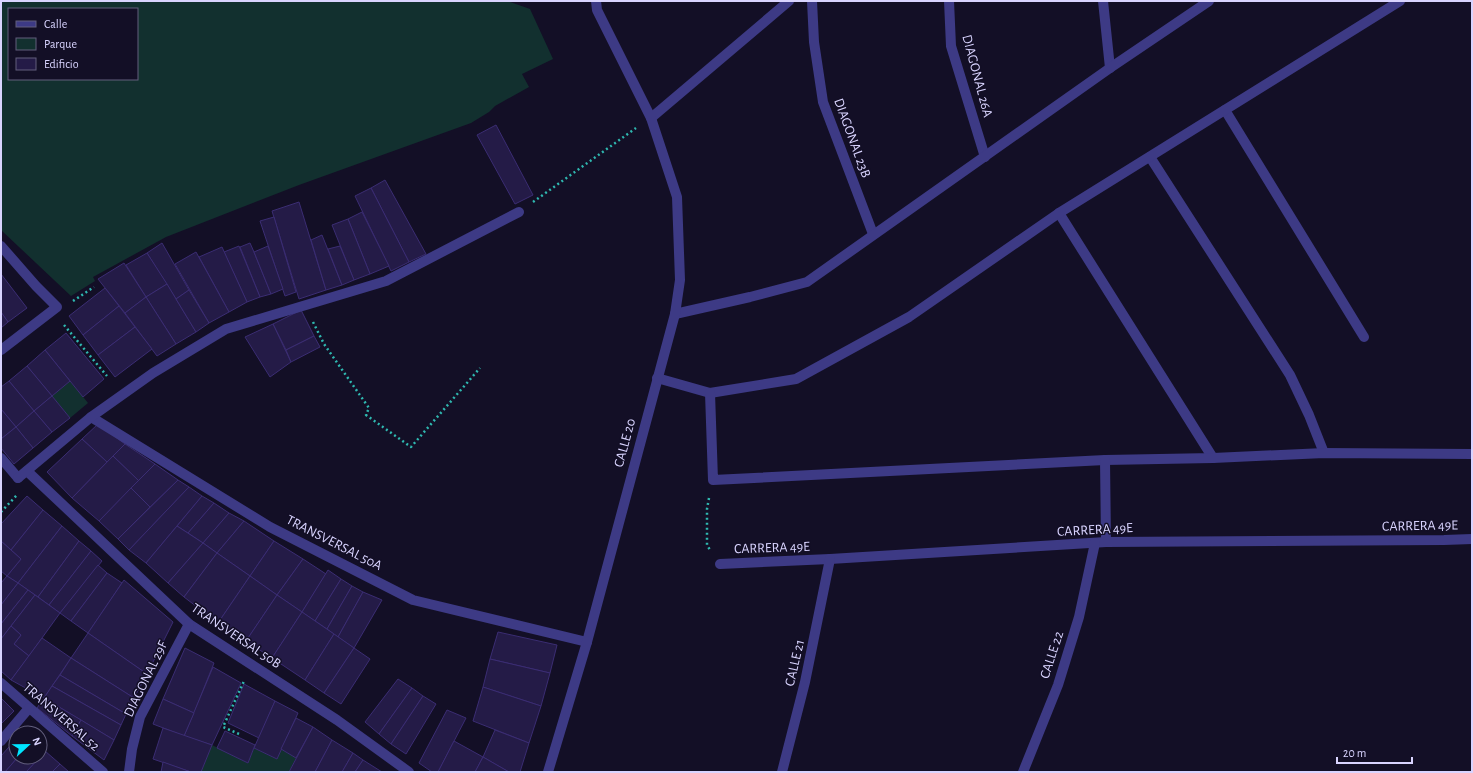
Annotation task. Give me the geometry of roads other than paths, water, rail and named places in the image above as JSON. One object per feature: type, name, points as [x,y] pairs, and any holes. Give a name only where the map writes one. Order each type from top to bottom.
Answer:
[{"type":"street","name":"CALLE 20","points":[[548,772],[587,642],[675,314],[680,280],[677,197],[651,118],[597,10],[596,1]]},
{"type":"street","points":[[651,118],[788,1]]},
{"type":"street","name":"DIAGONAL 23B","points":[[812,1],[814,42],[823,102],[873,234]]},
{"type":"street","name":"DIAGONAL 26A","points":[[948,1],[951,46],[985,157]]},
{"type":"street","points":[[1103,1],[1110,68]]},
{"type":"street","points":[[675,314],[807,282],[1110,68],[1209,1]]},
{"type":"street","points":[[657,378],[710,393],[796,379],[909,317],[1059,213],[1400,1]]},
{"type":"street","points":[[1226,110],[1364,337]]},
{"type":"street","points":[[1150,157],[1290,375],[1309,415],[1324,453]]},
{"type":"street","points":[[1,458],[18,478],[91,417],[153,373],[226,329],[386,281],[519,212]]},
{"type":"street","points":[[1059,213],[1213,458]]},
{"type":"street","points":[[1,246],[36,286],[57,307],[1,350]]},
{"type":"street","points":[[710,393],[713,480],[1105,460],[1213,458],[1324,453],[1472,454]]},
{"type":"street","name":"TRANSVERSAL 50A","points":[[91,417],[270,526],[413,600],[587,642]]},
{"type":"street","name":"CALLE 22","points":[[1023,772],[1058,685],[1100,543],[1105,460]]},
{"type":"street","name":"TRANSVERSAL 50B","points":[[27,471],[189,624],[337,720],[409,772]]},
{"type":"street","name":"CARRERA 49E","points":[[720,564],[1100,543],[1472,539]]},
{"type":"street","name":"CALLE 21","points":[[782,772],[805,682],[830,559]]},
{"type":"street","name":"DIAGONAL 29F","points":[[129,772],[132,749],[140,717],[189,624]]},
{"type":"street","name":"TRANSVERSAL 52","points":[[1,683],[103,772]]},
{"type":"street","points":[[1,741],[29,708]]}]
